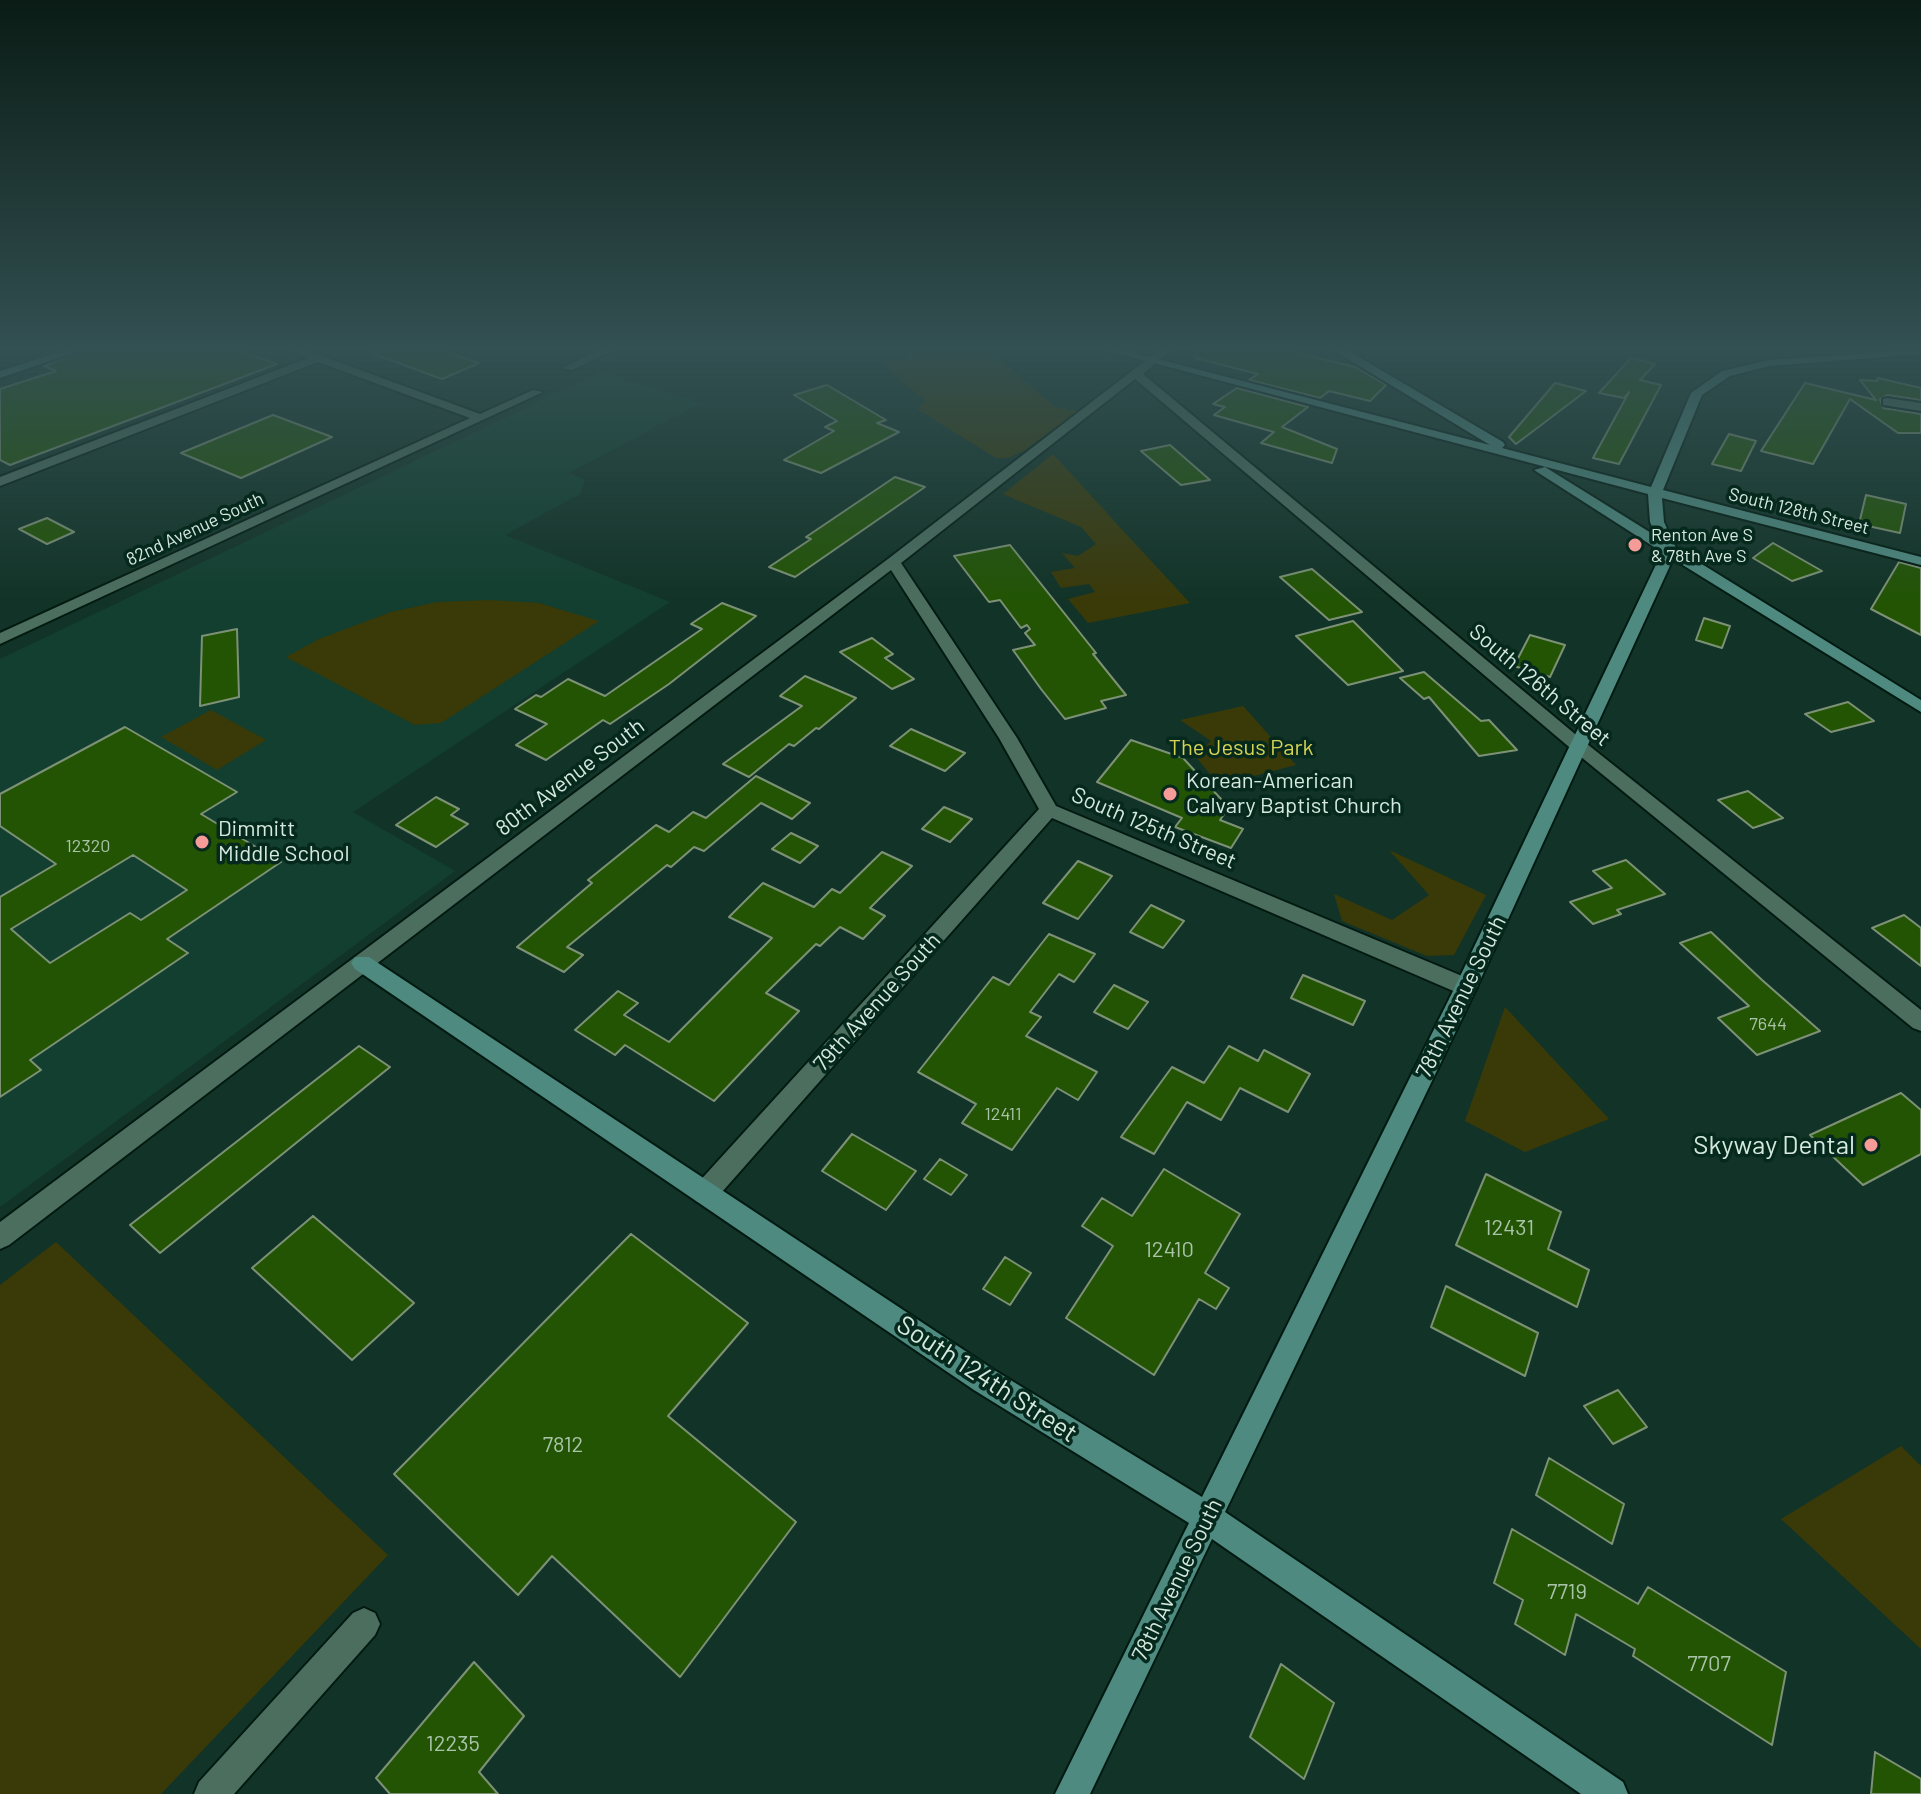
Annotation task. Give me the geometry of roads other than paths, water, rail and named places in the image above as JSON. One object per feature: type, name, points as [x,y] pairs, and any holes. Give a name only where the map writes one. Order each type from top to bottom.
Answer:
[{"type":"street","points":[[0,482],[124,434]]},
{"type":"street","name":"82nd Avenue South","points":[[0,639],[446,434]]},
{"type":"street","name":"80th Avenue South","points":[[0,1237],[1060,434]]},
{"type":"street","name":"South 126th Street","points":[[1207,434],[1581,748],[1921,1022]]},
{"type":"street","name":"South 128th Street","points":[[1428,434],[1921,561]]},
{"type":"street","points":[[1480,434],[1921,707]]},
{"type":"street","points":[[1670,551],[1657,522],[1655,493],[1680,434]]},
{"type":"street","name":"78th Avenue South","points":[[1072,1794],[1581,748],[1670,551]]},
{"type":"street","name":"South 125th Street","points":[[893,562],[1008,738],[1049,810],[1466,987]]},
{"type":"street","name":"79th Avenue South","points":[[705,1193],[1049,810]]},
{"type":"street","name":"South 124th Street","points":[[362,963],[984,1380],[1207,1517],[1611,1794]]},
{"type":"street","points":[[211,1794],[364,1624]]},
{"type":"place","name":"Renton Ave S & 78th Ave S","points":[[1635,545]]},
{"type":"place","name":"Korean-American Calvary Baptist Church","points":[[1170,794]]},
{"type":"place","name":"Dimmitt Middle School","points":[[202,842]]},
{"type":"place","name":"Skyway Dental","points":[[1871,1145]]},
{"type":"park label","name":"The Jesus Park","points":[[1241,748]]}]
